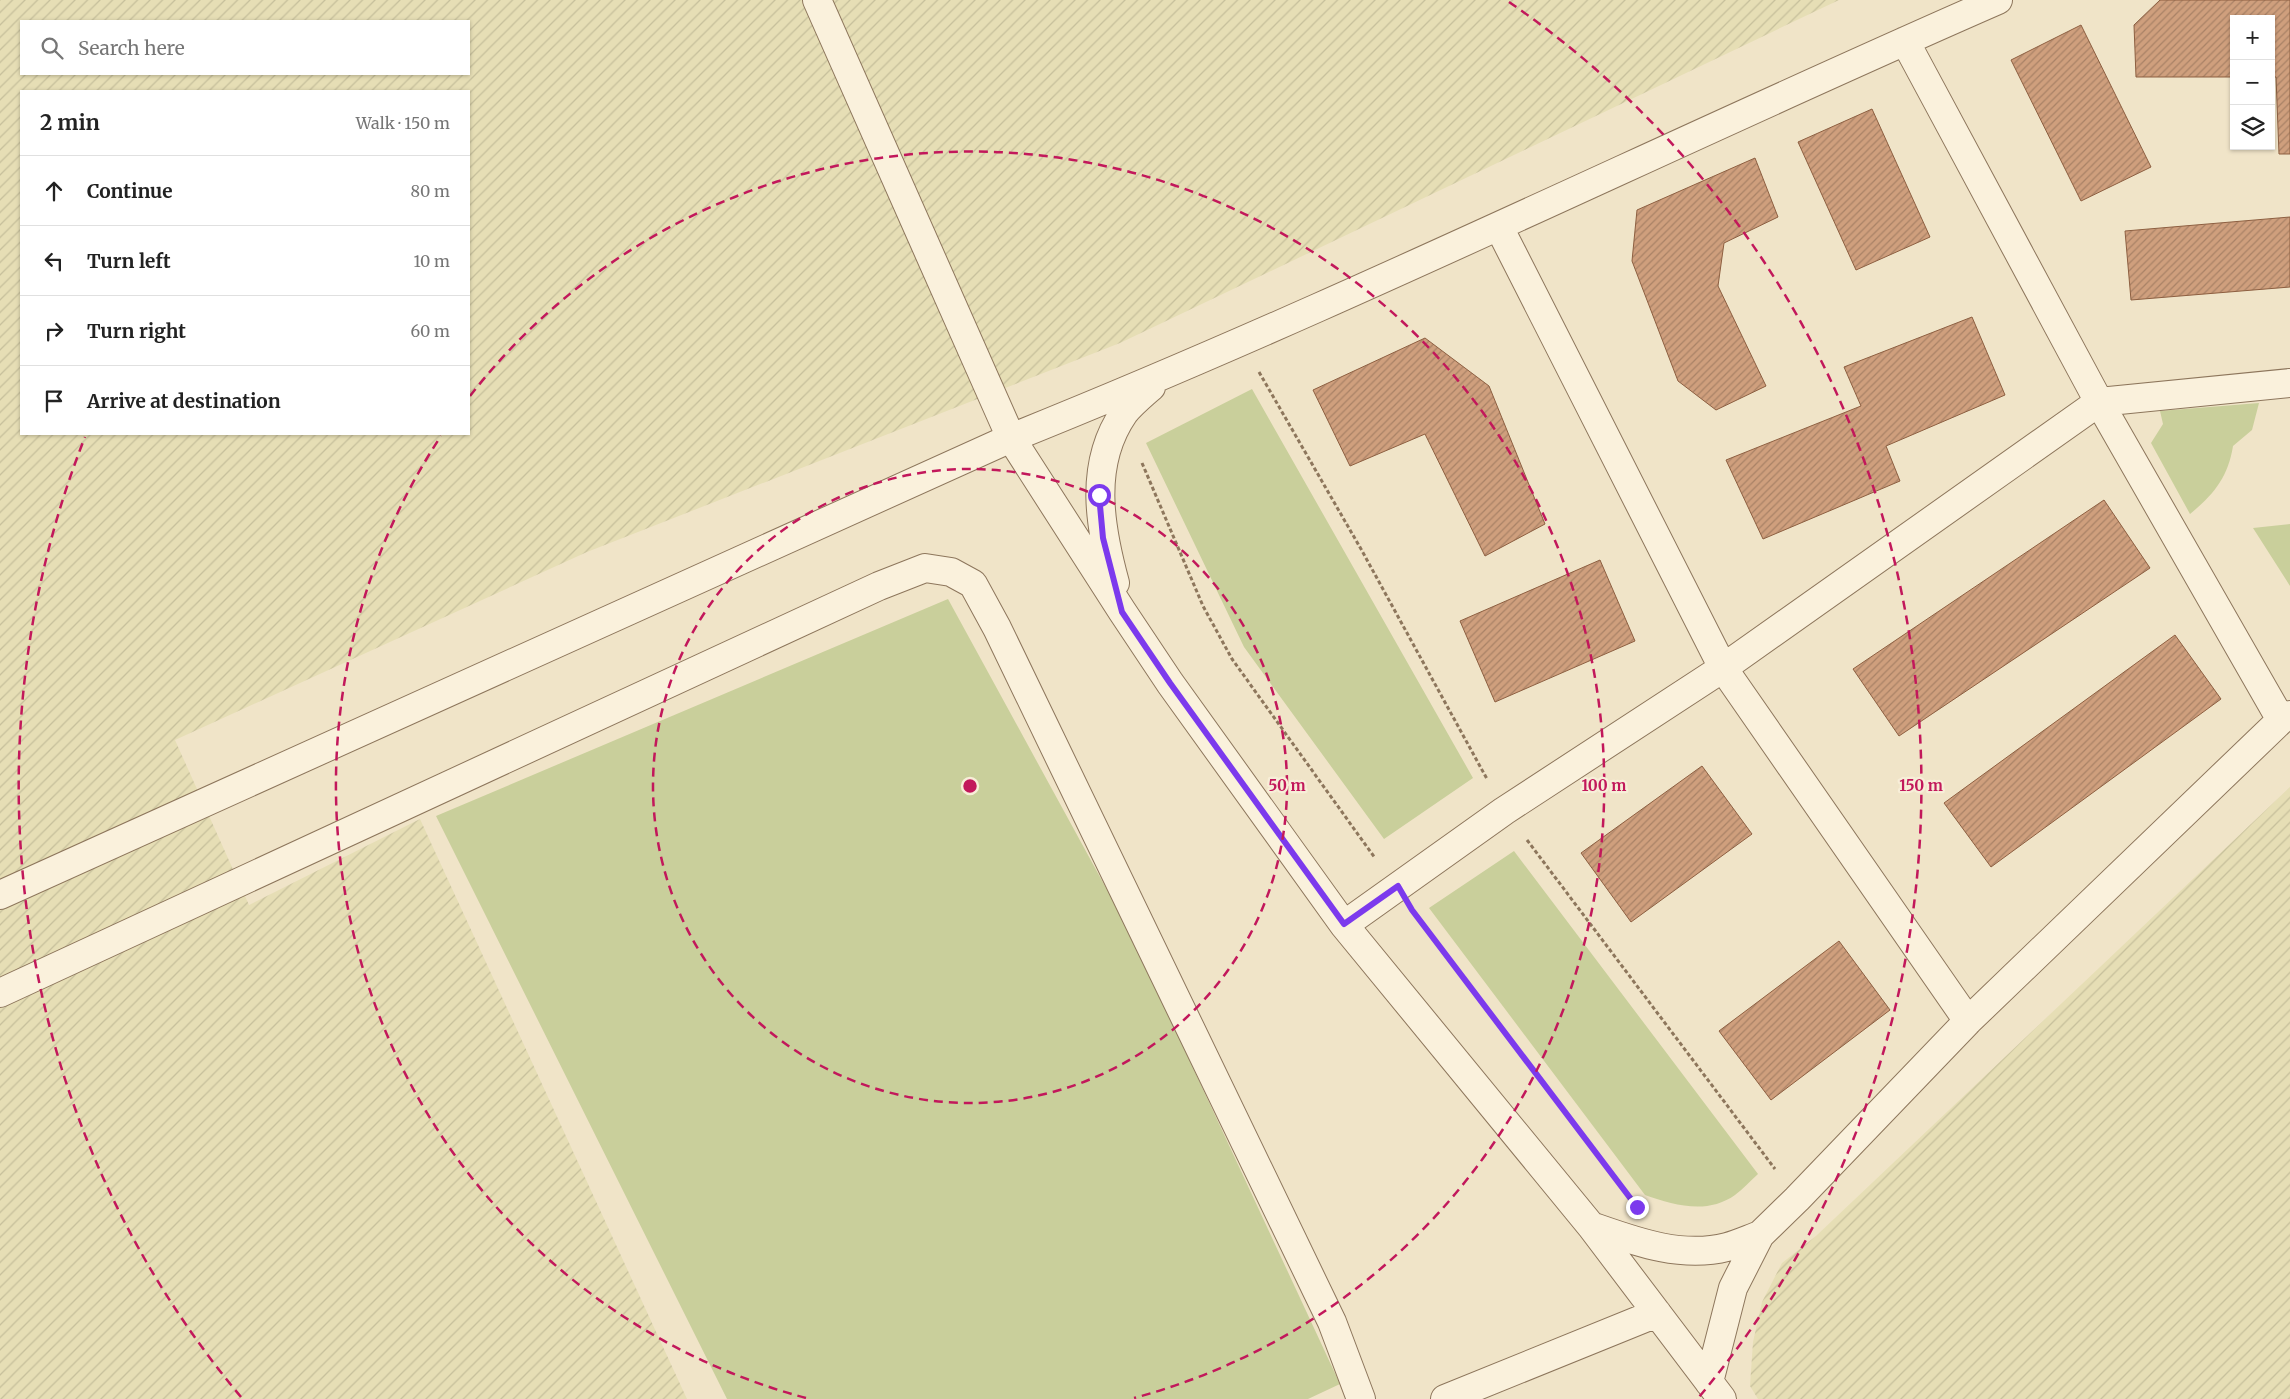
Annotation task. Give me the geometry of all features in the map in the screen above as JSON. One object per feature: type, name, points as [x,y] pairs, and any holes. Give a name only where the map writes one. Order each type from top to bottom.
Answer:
[{"type":"street","points":[[817,0],[1011,438],[1122,612],[1170,683],[1344,924],[1591,1226],[1715,1390]]},
{"type":"street","points":[[0,895],[1011,438],[1160,378],[1499,227],[1904,41],[1998,0]]},
{"type":"street","points":[[1715,1390],[1732,1288],[1760,1235],[1968,1021],[2285,717],[2099,402],[1904,41]]},
{"type":"street","points":[[1499,227],[1723,668],[1968,1021]]},
{"type":"street","points":[[1122,612],[1103,538],[1099,495],[1107,448],[1124,413],[1160,378]]},
{"type":"street","points":[[1344,924],[1512,805],[1723,668],[2099,402],[2290,383]]},
{"type":"street","points":[[0,993],[879,586],[925,568],[951,572],[973,584],[997,628],[1328,1313],[1361,1399]]},
{"type":"street","points":[[1591,1226],[1644,1245],[1685,1251],[1726,1248],[1760,1235]]},
{"type":"street","points":[[1445,1399],[1657,1313]]},
{"type":"path","points":[[1124,413],[1147,480],[1203,606],[1232,659],[1380,866],[1398,886],[1418,918],[1637,1207]]},
{"type":"shaded area","points":[[0,0],[1839,0],[1120,343],[587,552],[175,740],[249,905],[420,819],[687,1399],[0,1399]]},
{"type":"shaded area","points":[[2290,787],[2290,1399],[1758,1399],[1750,1386],[1753,1342],[1762,1302],[1782,1263],[1816,1236]]},
{"type":"green space","points":[[1252,389],[1473,778],[1384,839],[1244,647],[1146,443]]},
{"type":"green space","points":[[2259,403],[2252,430],[2233,446],[2223,477],[2206,500],[2190,514],[2151,443],[2163,424],[2160,411]]},
{"type":"green space","points":[[2290,524],[2290,586],[2253,528]]},
{"type":"green space","points":[[948,599],[1129,930],[1340,1384],[1308,1399],[727,1399],[436,816]]},
{"type":"green space","points":[[1514,851],[1758,1174],[1735,1195],[1713,1205],[1690,1206],[1679,1205],[1645,1195],[1429,908]]},
{"type":"building","points":[[2160,0],[2290,0],[2290,154],[2279,154],[2275,77],[2275,15],[2230,15],[2230,77],[2136,77],[2134,25]]},
{"type":"building","points":[[2081,25],[2151,167],[2081,201],[2011,60]]},
{"type":"building","points":[[1872,109],[1930,237],[1856,270],[1798,142]]},
{"type":"building","points":[[1755,158],[1778,217],[1724,243],[1718,286],[1766,386],[1716,410],[1678,381],[1632,261],[1637,210]]},
{"type":"building","points":[[2290,217],[2290,287],[2131,300],[2125,231]]},
{"type":"building","points":[[1972,317],[2005,395],[1886,446],[1900,481],[1763,539],[1726,460],[1861,406],[1844,367]]},
{"type":"building","points":[[1425,338],[1489,386],[1545,524],[1485,556],[1425,434],[1350,466],[1313,390]]},
{"type":"building","points":[[2104,500],[2150,568],[1899,736],[1853,669]]},
{"type":"building","points":[[1600,560],[1635,641],[1495,702],[1460,621]]},
{"type":"building","points":[[2175,635],[2221,699],[1991,867],[1944,803]]},
{"type":"building","points":[[1702,766],[1752,834],[1631,922],[1581,853]]},
{"type":"building","points":[[1839,941],[1890,1010],[1771,1100],[1719,1031]]},
{"type":"route","points":[[1099,495],[1103,538],[1122,612],[1227,764],[1344,924],[1398,886],[1412,910],[1637,1207]]}]
